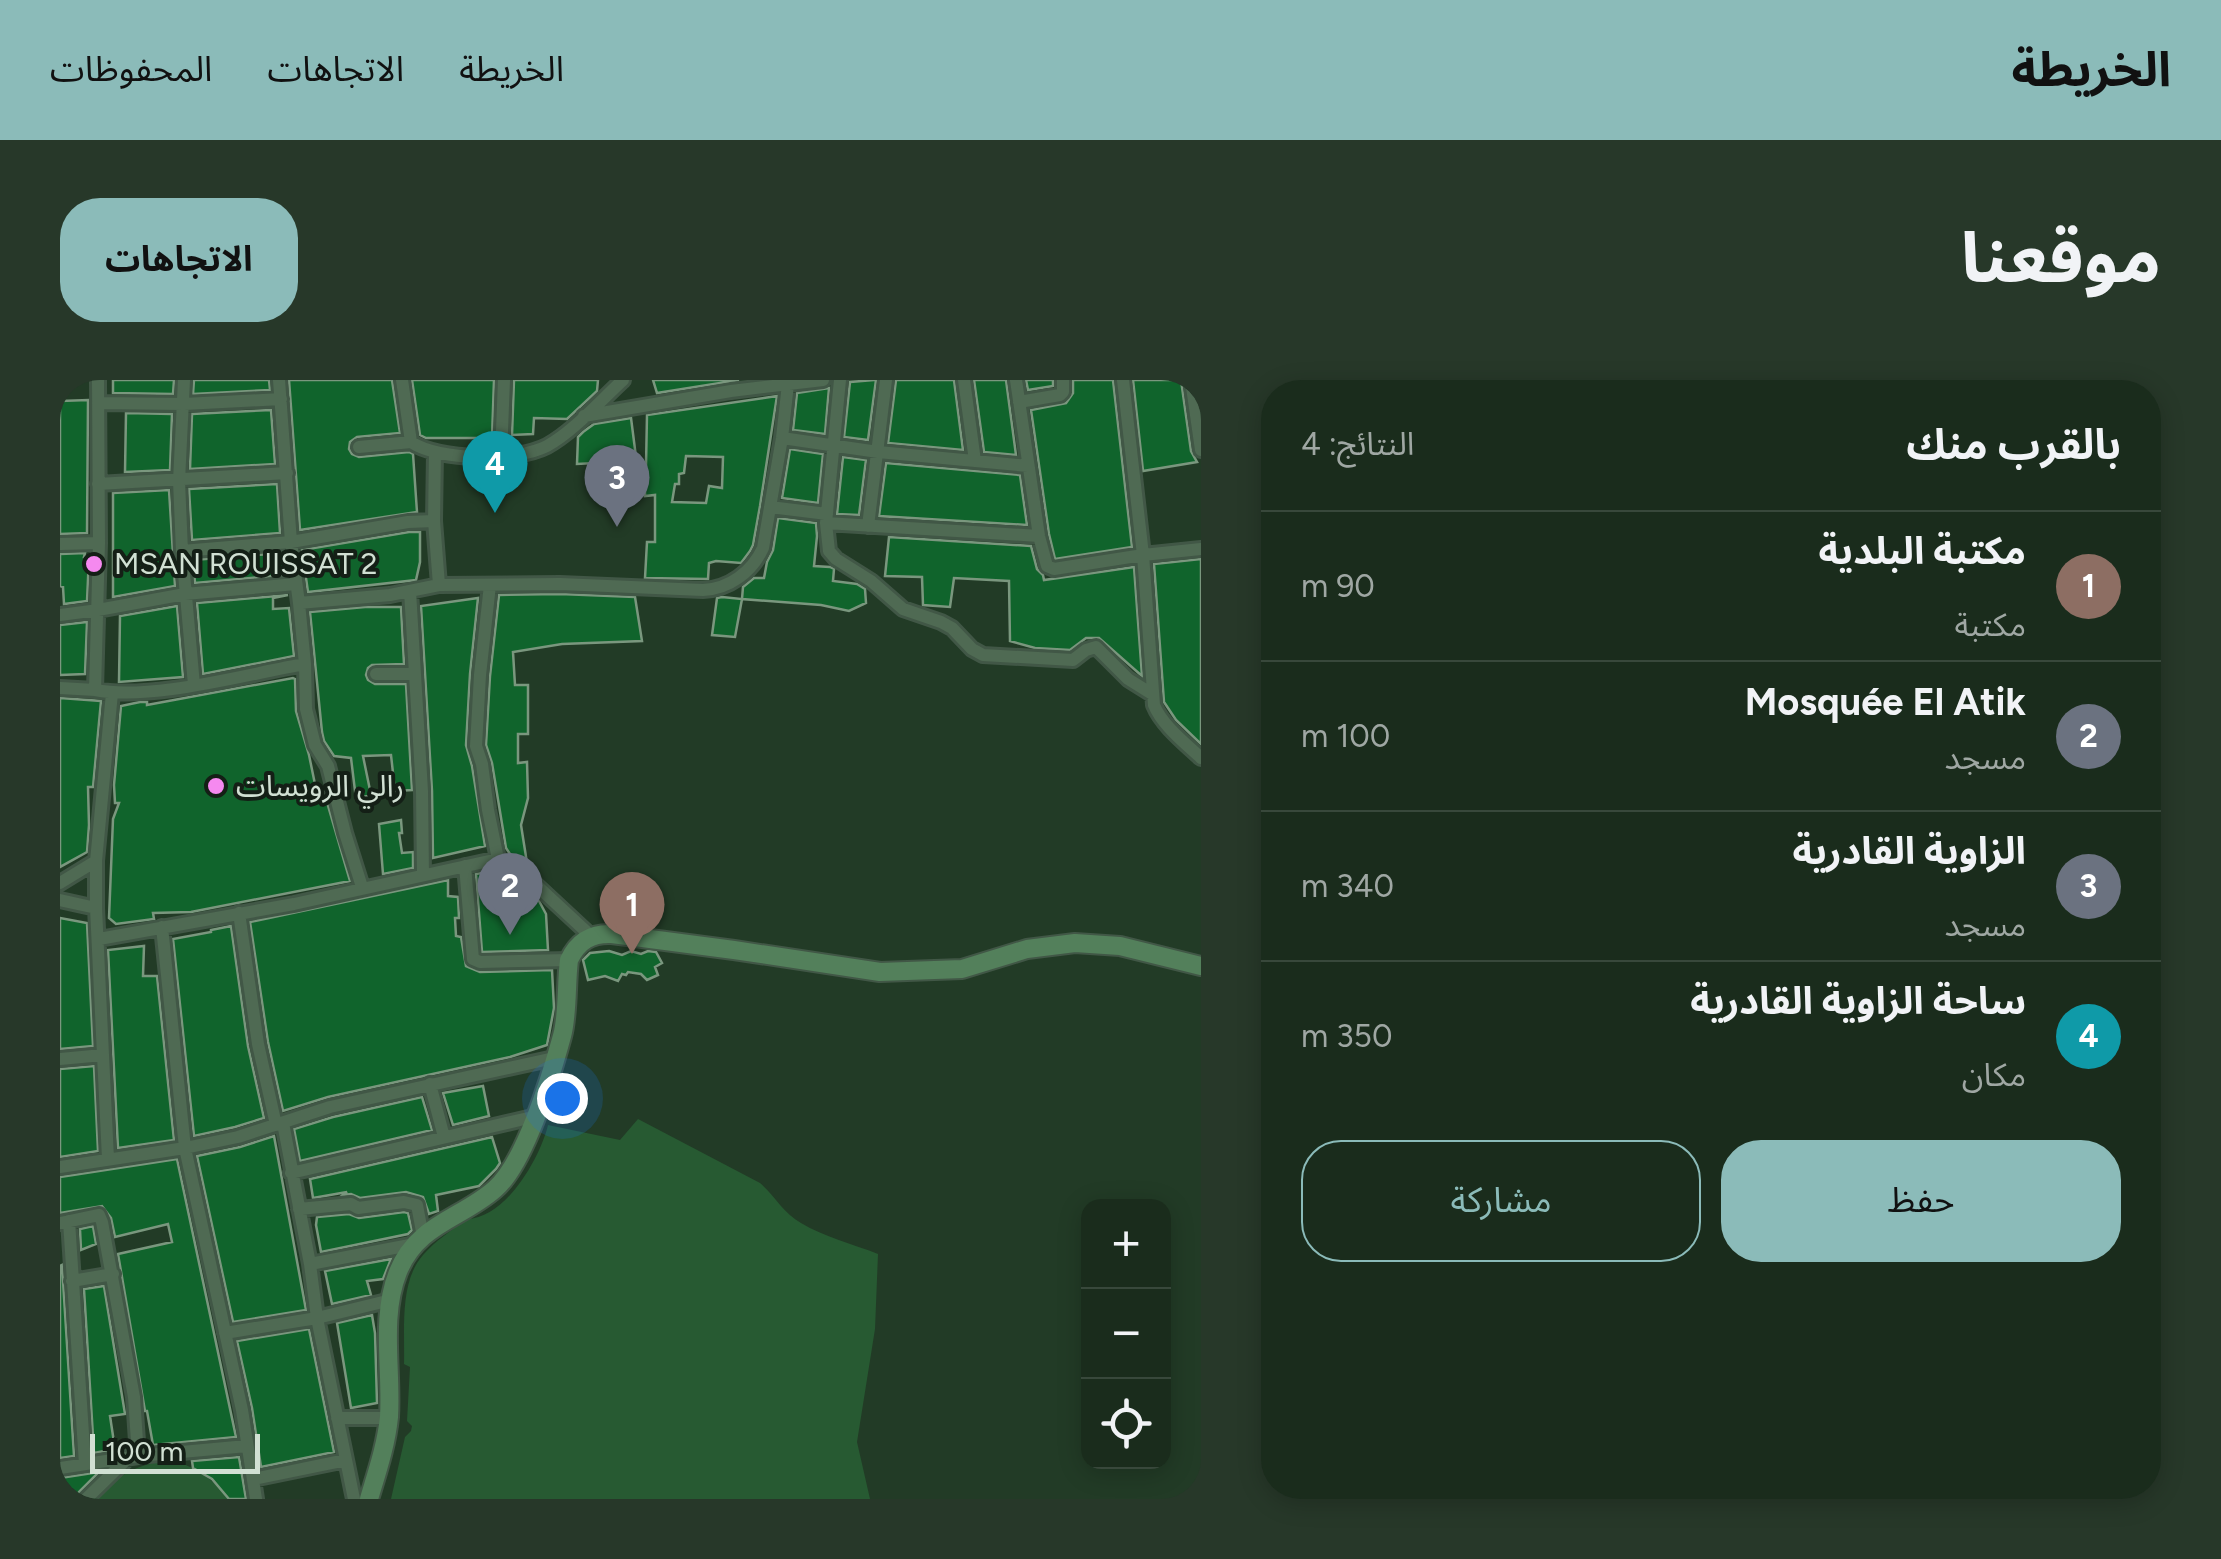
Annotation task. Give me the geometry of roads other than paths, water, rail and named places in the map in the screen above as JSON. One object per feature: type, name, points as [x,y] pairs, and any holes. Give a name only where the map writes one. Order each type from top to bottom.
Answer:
[{"type":"street","points":[[95,690],[98,380]]},
{"type":"street","points":[[184,380],[179,481],[194,685]]},
{"type":"street","points":[[279,380],[291,542],[306,664],[306,709],[315,745],[328,766],[362,887]]},
{"type":"street","points":[[402,380],[411,442]]},
{"type":"street","points":[[501,456],[504,380]]},
{"type":"street","points":[[360,447],[411,442],[435,452],[476,456],[534,452],[584,416],[609,386],[623,380]]},
{"type":"street","points":[[584,416],[823,380]]},
{"type":"street","points":[[840,380],[826,518],[828,551],[903,610],[952,628],[977,653],[1064,660],[1077,659],[1086,650],[1096,648],[1152,694]]},
{"type":"street","points":[[868,526],[886,380]]},
{"type":"street","points":[[964,380],[975,462]]},
{"type":"street","points":[[1016,380],[1046,563],[1054,570],[1143,554],[1201,549]]},
{"type":"street","points":[[1019,402],[1060,395],[1063,380]]},
{"type":"street","points":[[1123,380],[1143,554],[1152,694],[1157,712],[1201,758]]},
{"type":"street","points":[[1192,380],[1201,450]]},
{"type":"street","points":[[299,603],[390,595],[438,586],[722,588],[758,559],[763,548],[788,384]]},
{"type":"street","points":[[98,403],[281,399]]},
{"type":"street","points":[[782,438],[878,452],[1028,466]]},
{"type":"street","points":[[435,452],[438,586]]},
{"type":"street","points":[[98,484],[287,473]]},
{"type":"street","points":[[770,507],[868,526],[1039,536]]},
{"type":"street","points":[[182,551],[291,542],[434,521]]},
{"type":"street","points":[[60,544],[99,543]]},
{"type":"street","points":[[60,615],[185,594],[296,584]]},
{"type":"street","points":[[490,585],[476,746],[498,859]]},
{"type":"street","points":[[410,591],[423,875]]},
{"type":"street","points":[[60,688],[112,693],[194,685],[306,664]]},
{"type":"street","points":[[376,674],[415,674]]},
{"type":"street","points":[[108,1160],[96,861],[112,693]]},
{"type":"street","points":[[99,939],[294,904],[498,859],[520,870],[592,936]]},
{"type":"street","points":[[60,882],[96,861]]},
{"type":"street","points":[[466,866],[473,959],[569,960]]},
{"type":"street","points":[[60,900],[96,908]]},
{"type":"street","points":[[239,914],[258,1044],[291,1173],[354,1499]]},
{"type":"street","points":[[162,928],[185,1148],[256,1499]]},
{"type":"street","points":[[369,1499],[384,1451],[391,1300],[399,1269],[420,1240],[500,1186],[517,1160],[537,1116],[562,1036],[569,960],[578,944],[592,936],[612,934],[880,972],[962,969],[1026,949],[1075,943],[1120,946],[1201,966]]},
{"type":"street","points":[[60,1058],[103,1055]]},
{"type":"street","points":[[60,1167],[185,1148],[260,1131],[330,1108],[554,1058]]},
{"type":"street","points":[[430,1084],[444,1136]]},
{"type":"street","points":[[291,1173],[537,1116]]},
{"type":"street","points":[[298,1209],[409,1202],[417,1205],[420,1240]]},
{"type":"street","points":[[85,1464],[64,1222],[100,1215],[134,1397],[134,1456],[86,1499]]},
{"type":"street","points":[[310,1264],[420,1240]]},
{"type":"street","points":[[72,1280],[113,1274]]},
{"type":"street","points":[[225,1332],[317,1318],[391,1300]]},
{"type":"street","points":[[337,1418],[388,1418]]},
{"type":"street","points":[[60,1468],[134,1456],[247,1446]]},
{"type":"street","points":[[253,1479],[346,1460]]},
{"type":"place","name":"ساحة الزاوية القادرية","points":[[495,513]]},
{"type":"place","name":"الزاوية القادرية","points":[[617,527]]},
{"type":"place","name":"MSAN ROUISSAT 2","points":[[94,564]]},
{"type":"place","name":"رالي الرويسات","points":[[216,786]]},
{"type":"place","name":"Mosquée El Atik","points":[[510,935]]},
{"type":"place","name":"مكتبة البلدية","points":[[632,954]]}]
